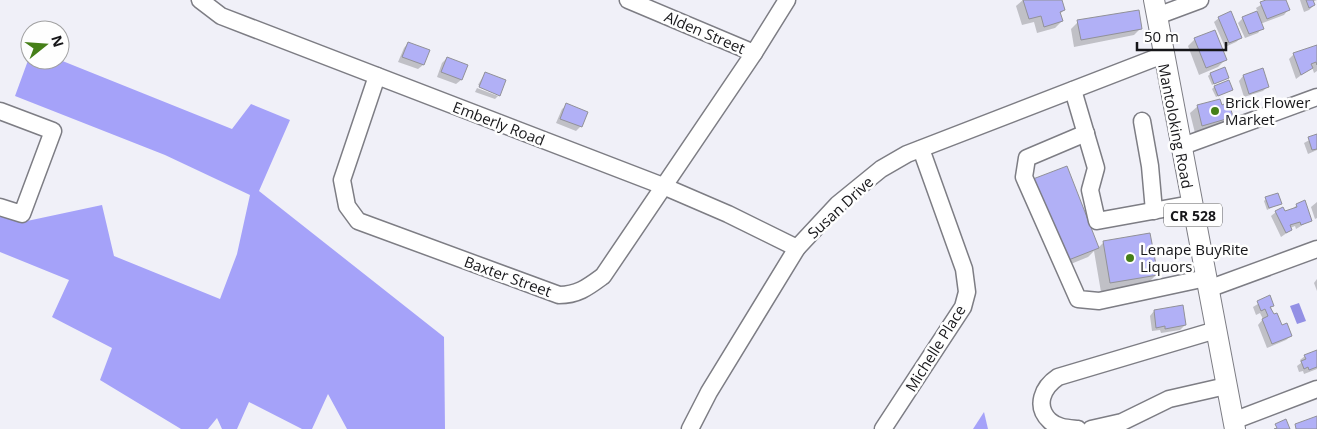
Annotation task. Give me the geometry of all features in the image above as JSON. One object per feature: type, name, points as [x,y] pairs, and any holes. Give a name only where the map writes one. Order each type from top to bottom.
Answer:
[{"type":"main road","name":"Mantoloking Road","points":[[1155,8],[1234,425]]},
{"type":"street","name":"Emberly Road","points":[[200,0],[221,16],[663,186],[728,214],[797,248]]},
{"type":"street","name":"Alden Street","points":[[628,0],[754,53]]},
{"type":"street","name":"Baxter Street","points":[[377,76],[342,180],[347,206],[358,221],[559,295],[571,295],[580,293],[603,276],[754,53],[786,0]]},
{"type":"street","points":[[1155,8],[1190,2]]},
{"type":"street","name":"Susan Drive","points":[[690,429],[714,383],[797,248],[838,204],[881,169],[922,149],[1163,56]]},
{"type":"street","points":[[1073,90],[1096,168],[1090,190],[1097,221],[1191,204]]},
{"type":"street","points":[[1180,147],[1317,97]]},
{"type":"street","points":[[0,111],[53,131],[22,214],[0,206]]},
{"type":"street","points":[[1142,121],[1150,166],[1154,211]]},
{"type":"street","points":[[1086,133],[1026,158],[1024,177],[1078,299],[1099,301],[1168,286],[1207,284],[1317,249]]},
{"type":"street","name":"Michelle Place","points":[[883,429],[963,306],[967,292],[964,269],[922,149]]},
{"type":"street","points":[[1078,429],[1062,427],[1050,421],[1042,402],[1042,395],[1048,384],[1058,377],[1216,330]]},
{"type":"street","points":[[1091,429],[1122,422],[1169,399],[1226,386]]},
{"type":"street","points":[[1234,425],[1317,389]]},
{"type":"shaded area","points":[[70,64],[232,129],[251,104],[290,120],[259,191],[444,337],[445,429],[347,429],[328,394],[312,429],[302,429],[249,402],[237,429],[222,429],[217,418],[208,429],[181,429],[100,380],[112,348],[52,317],[69,280],[0,252],[0,211],[27,221],[102,205],[114,256],[220,299],[237,254],[250,195],[165,155],[15,96],[25,70],[70,70]]},
{"type":"shaded area","points":[[1299,303],[1306,321],[1297,324],[1290,306]]},
{"type":"shaded area","points":[[984,412],[988,429],[973,429]]},
{"type":"building","points":[[1023,0],[1062,0],[1065,10],[1060,12],[1063,21],[1044,27],[1041,16],[1029,19]]},
{"type":"building","points":[[1266,0],[1286,0],[1290,10],[1267,19],[1260,2]]},
{"type":"building","points":[[1306,0],[1313,0],[1315,5],[1309,8]]},
{"type":"building","points":[[1139,10],[1142,29],[1081,40],[1077,20]]},
{"type":"building","points":[[1231,11],[1242,38],[1229,43],[1218,17]]},
{"type":"building","points":[[1257,11],[1264,29],[1249,34],[1242,17]]},
{"type":"building","points":[[1215,30],[1227,60],[1206,68],[1194,38]]},
{"type":"building","points":[[408,42],[430,50],[424,65],[402,57]]},
{"type":"building","points":[[1317,45],[1317,65],[1316,62],[1311,64],[1313,68],[1301,75],[1293,53]]},
{"type":"building","points":[[447,57],[468,65],[462,80],[441,72]]},
{"type":"building","points":[[1225,67],[1229,78],[1214,84],[1210,73]]},
{"type":"building","points":[[1263,68],[1269,87],[1249,94],[1243,75]]},
{"type":"building","points":[[485,72],[506,80],[500,96],[479,87]]},
{"type":"building","points":[[1229,80],[1233,90],[1218,96],[1214,86]]},
{"type":"building","name":"Brick Flower Market","points":[[1220,99],[1222,105],[1229,102],[1233,117],[1202,126],[1197,105]]},
{"type":"building","points":[[566,103],[588,112],[582,127],[560,119]]},
{"type":"building","points":[[1317,134],[1317,149],[1312,150],[1308,137]]},
{"type":"building","points":[[1067,166],[1099,248],[1066,261],[1033,179]]},
{"type":"building","points":[[1278,193],[1282,204],[1269,208],[1265,197]]},
{"type":"building","points":[[1305,200],[1312,221],[1301,225],[1300,222],[1290,225],[1292,230],[1286,233],[1275,211],[1283,207],[1285,211],[1297,207],[1296,204]]},
{"type":"building","name":"Lenape BuyRite Liquors","points":[[1150,233],[1158,275],[1110,283],[1103,241]]},
{"type":"building","points":[[1270,295],[1274,306],[1270,307],[1274,314],[1277,313],[1282,325],[1287,323],[1292,336],[1272,344],[1262,319],[1268,316],[1265,309],[1261,311],[1257,301]]},
{"type":"building","points":[[1183,305],[1186,325],[1165,329],[1165,326],[1156,328],[1154,310]]},
{"type":"building","points":[[1317,350],[1317,367],[1309,370],[1308,367],[1304,369],[1301,361],[1306,359],[1304,355]]},
{"type":"building","points":[[1317,416],[1317,429],[1296,429],[1295,424]]},
{"type":"building","points":[[1286,419],[1290,429],[1274,429],[1277,428],[1275,424]]},
{"type":"place","name":"Brick Flower Market","points":[[1215,111]]},
{"type":"place","name":"Lenape BuyRite Liquors","points":[[1130,258]]}]
